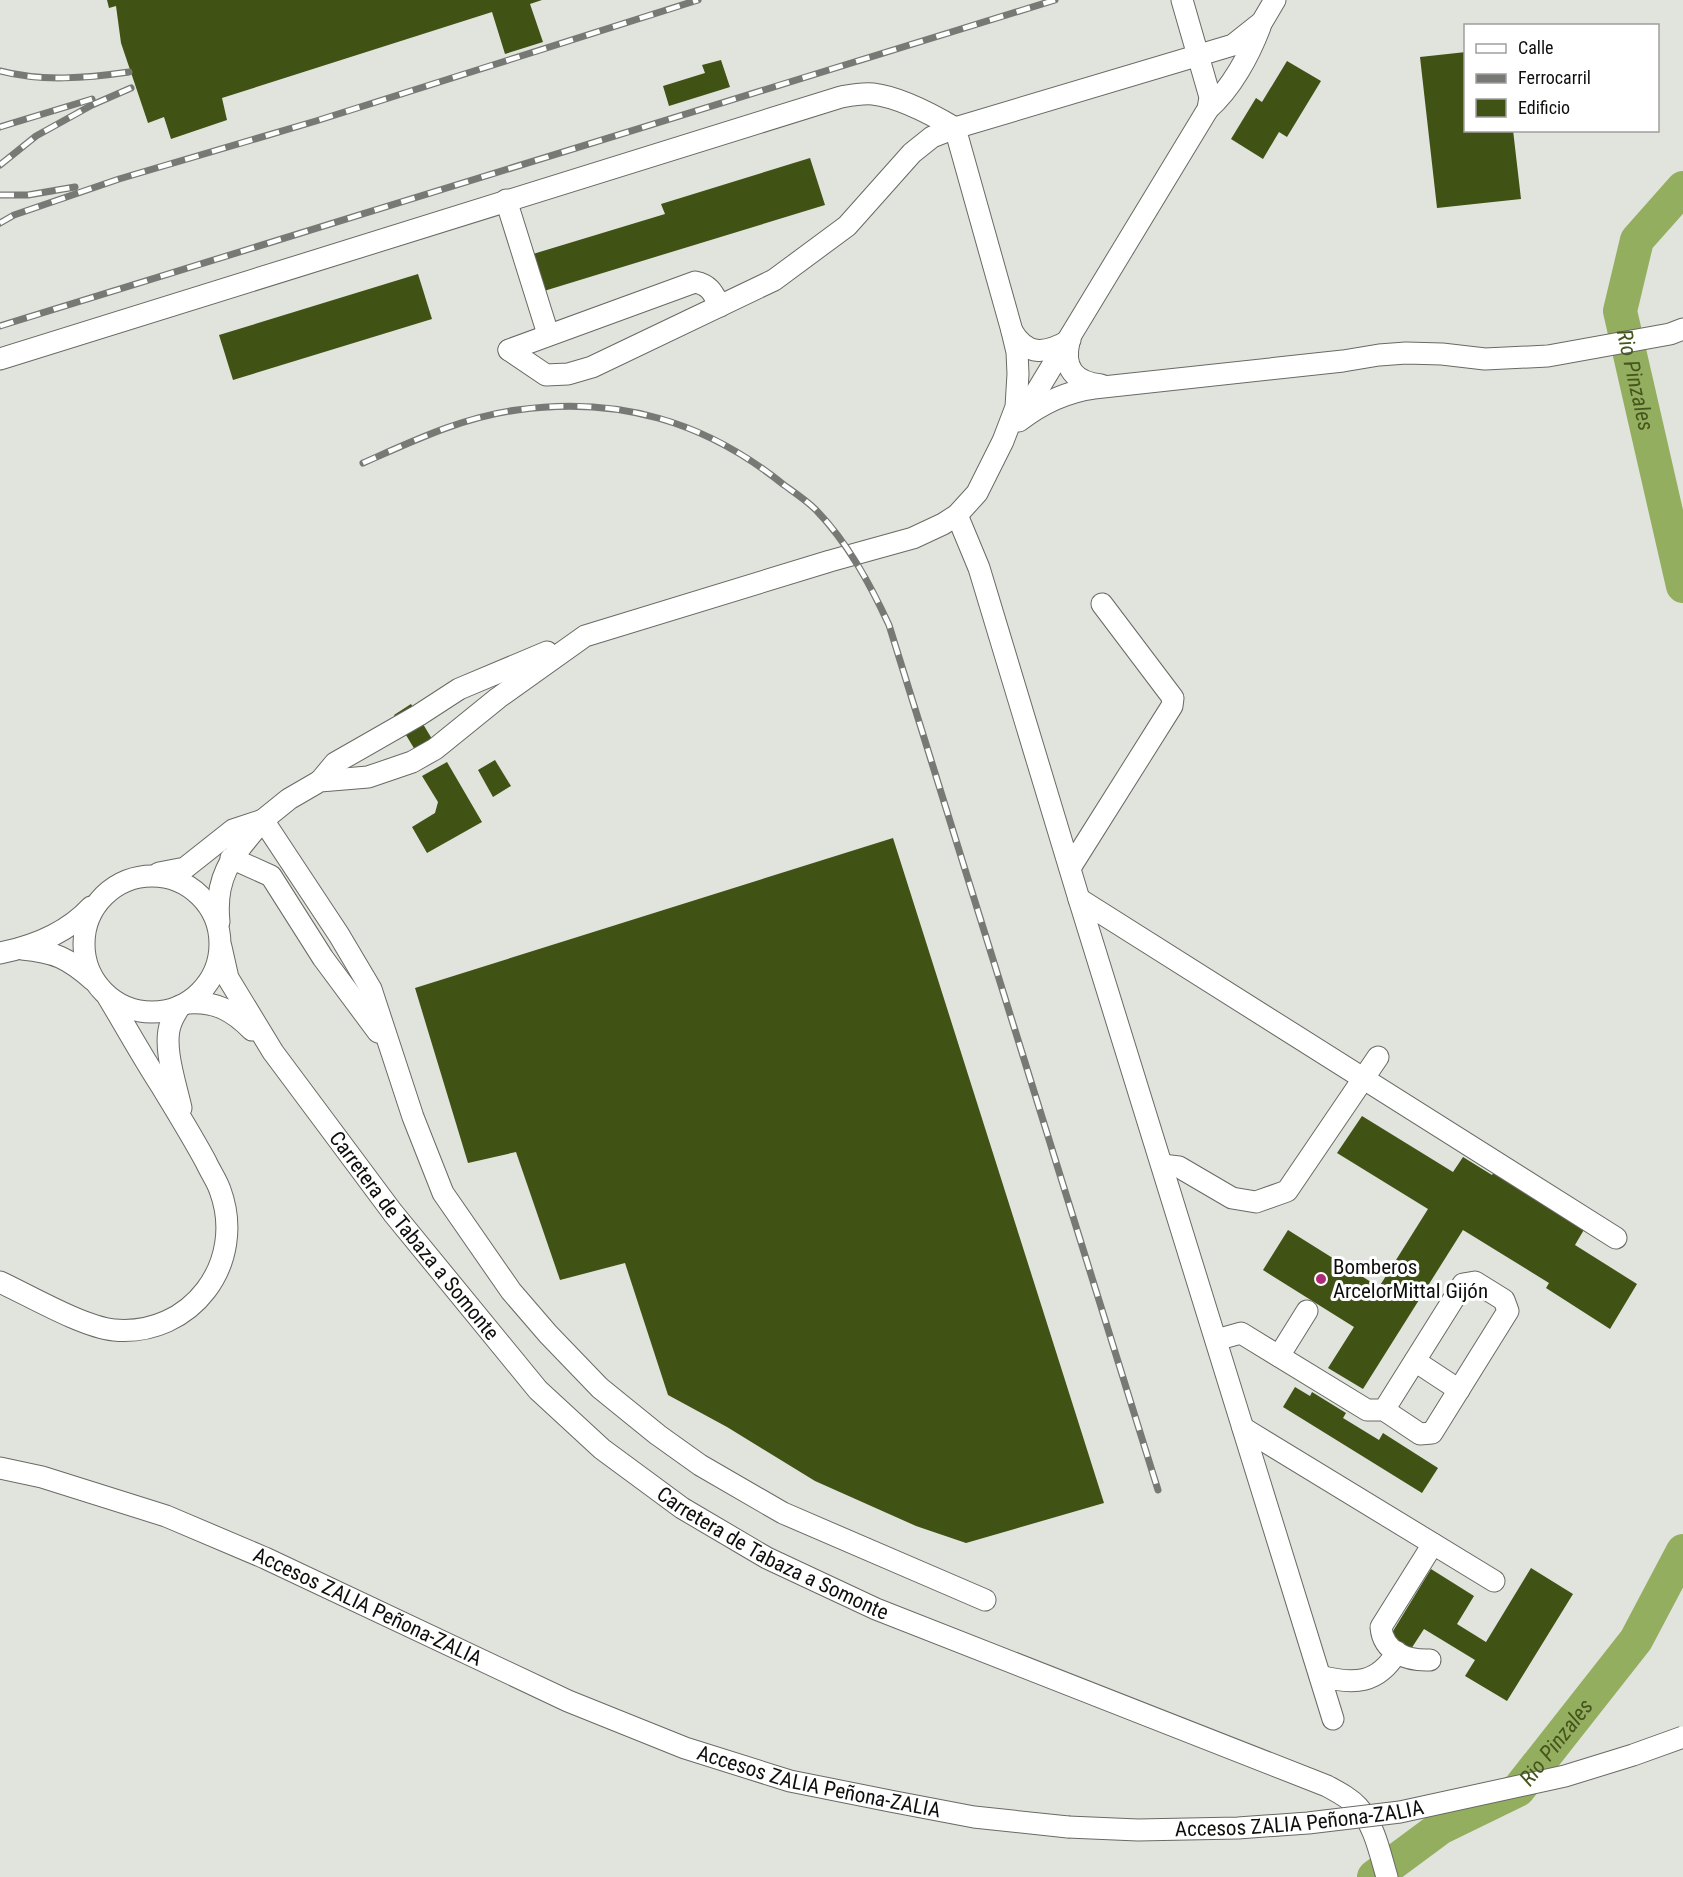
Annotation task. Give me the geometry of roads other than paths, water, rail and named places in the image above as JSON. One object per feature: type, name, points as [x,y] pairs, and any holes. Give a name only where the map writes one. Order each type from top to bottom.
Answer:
[{"type":"street","points":[[1182,0],[1210,97],[1208,110]]},
{"type":"street","points":[[1003,441],[1019,421],[1070,340],[1208,110],[1219,100],[1252,48],[1262,22],[1275,0]]},
{"type":"street","points":[[720,306],[712,290],[704,284],[694,282],[508,350],[546,375],[568,374],[592,367],[720,306],[774,280],[847,226],[912,153],[932,137],[955,128],[1233,45],[1262,22]]},
{"type":"street","points":[[0,359],[506,200],[841,97],[858,94],[874,94],[892,98],[955,128],[1017,352],[1016,407],[1003,441],[977,493],[957,515],[913,538],[585,636],[459,689],[335,764],[320,781],[289,799],[263,820],[231,858],[219,891],[218,965],[211,980],[201,993],[168,1012],[147,1012],[126,1007],[108,997]]},
{"type":"street","points":[[506,200],[548,334]]},
{"type":"street","points":[[1019,421],[1047,402],[1066,394],[1111,386],[1343,361],[1379,355],[1442,354],[1485,359],[1548,356],[1670,334],[1683,329]]},
{"type":"street","points":[[1012,331],[1022,343],[1037,351],[1053,349],[1070,340]]},
{"type":"street","points":[[1070,340],[1067,360],[1069,368],[1084,381],[1111,386]]},
{"type":"street","points":[[957,515],[979,568],[1078,899],[1334,1719]]},
{"type":"street","points":[[1070,868],[1172,706],[1173,698],[1102,604]]},
{"type":"street","points":[[320,781],[368,777],[412,762],[435,749],[498,698],[585,636]]},
{"type":"street","points":[[0,953],[21,949],[65,930],[79,921],[101,897],[119,883],[140,876],[185,868],[233,830],[263,820]]},
{"type":"street","points":[[263,820],[339,935],[371,989],[413,1118],[443,1193],[511,1291],[548,1334],[600,1388],[658,1435],[700,1465],[783,1513],[985,1600]]},
{"type":"street","points":[[231,858],[271,876],[323,958],[393,1055]]},
{"type":"street","points":[[140,876],[163,876],[185,883],[203,897],[213,912],[220,938]]},
{"type":"street","points":[[94,980],[85,960],[83,939],[89,916],[101,897]]},
{"type":"street","points":[[1078,899],[1616,1238]]},
{"type":"street","name":"Carretera de Tabaza a Somonte","points":[[220,938],[228,978],[273,1052],[393,1213],[538,1390],[602,1449],[682,1508],[767,1558],[876,1609],[1327,1786],[1342,1794],[1358,1806],[1368,1821],[1387,1877]]},
{"type":"street","points":[[0,1282],[87,1323],[113,1330],[160,1325],[189,1308],[213,1281],[225,1245],[227,1227],[226,1211],[220,1190],[184,1120],[161,1087],[108,997],[94,980],[66,959],[47,952],[21,949]]},
{"type":"street","points":[[184,1004],[171,1023],[168,1033],[169,1054],[184,1120]]},
{"type":"street","name":"Carretera de Tabaza a Somonte","points":[[184,1004],[211,1004],[236,1014],[273,1052]]},
{"type":"street","points":[[1162,1165],[1179,1167],[1232,1198],[1256,1202],[1287,1191],[1378,1057]]},
{"type":"street","points":[[1216,1340],[1241,1333],[1367,1410],[1384,1410],[1420,1434],[1432,1433],[1508,1311],[1504,1300],[1475,1282],[1463,1284],[1384,1410]]},
{"type":"street","points":[[1278,1356],[1307,1311]]},
{"type":"street","points":[[1415,1361],[1459,1389]]},
{"type":"street","points":[[1243,1428],[1494,1581]]},
{"type":"street","name":"Accesos ZALIA Peñona-ZALIA","points":[[0,1468],[42,1477],[166,1516],[265,1558],[567,1701],[685,1748],[790,1781],[974,1817],[1068,1827],[1138,1830],[1238,1828],[1400,1812],[1565,1776],[1683,1737]]},
{"type":"street","points":[[1430,1660],[1418,1660],[1387,1646],[1382,1639],[1381,1627],[1433,1544]]},
{"type":"street","points":[[1320,1676],[1338,1681],[1368,1679],[1381,1673],[1390,1665],[1397,1652]]},
{"type":"waterway","name":"Rio Pinzales","points":[[1683,188],[1637,240],[1620,311],[1683,586]]},
{"type":"waterway","name":"Rio Pinzales","points":[[1374,1877],[1440,1828],[1518,1790],[1636,1640],[1683,1551]]},
{"type":"railway","points":[[0,223],[14,215],[119,179],[316,121],[698,0]]},
{"type":"railway","points":[[0,326],[1055,0]]},
{"type":"railway","points":[[0,71],[48,78],[129,72]]},
{"type":"railway","points":[[0,165],[36,136],[92,105],[131,88]]},
{"type":"railway","points":[[0,127],[92,99]]},
{"type":"railway","points":[[0,195],[28,195],[75,187]]},
{"type":"railway","points":[[363,463],[438,431],[497,413],[554,407],[590,407],[625,411],[659,418],[691,429],[723,444],[805,500],[828,523],[866,579],[889,625],[1158,1490]]},
{"type":"place","name":"Bomberos ArcelorMittal Gijón","points":[[1321,1279]]}]
